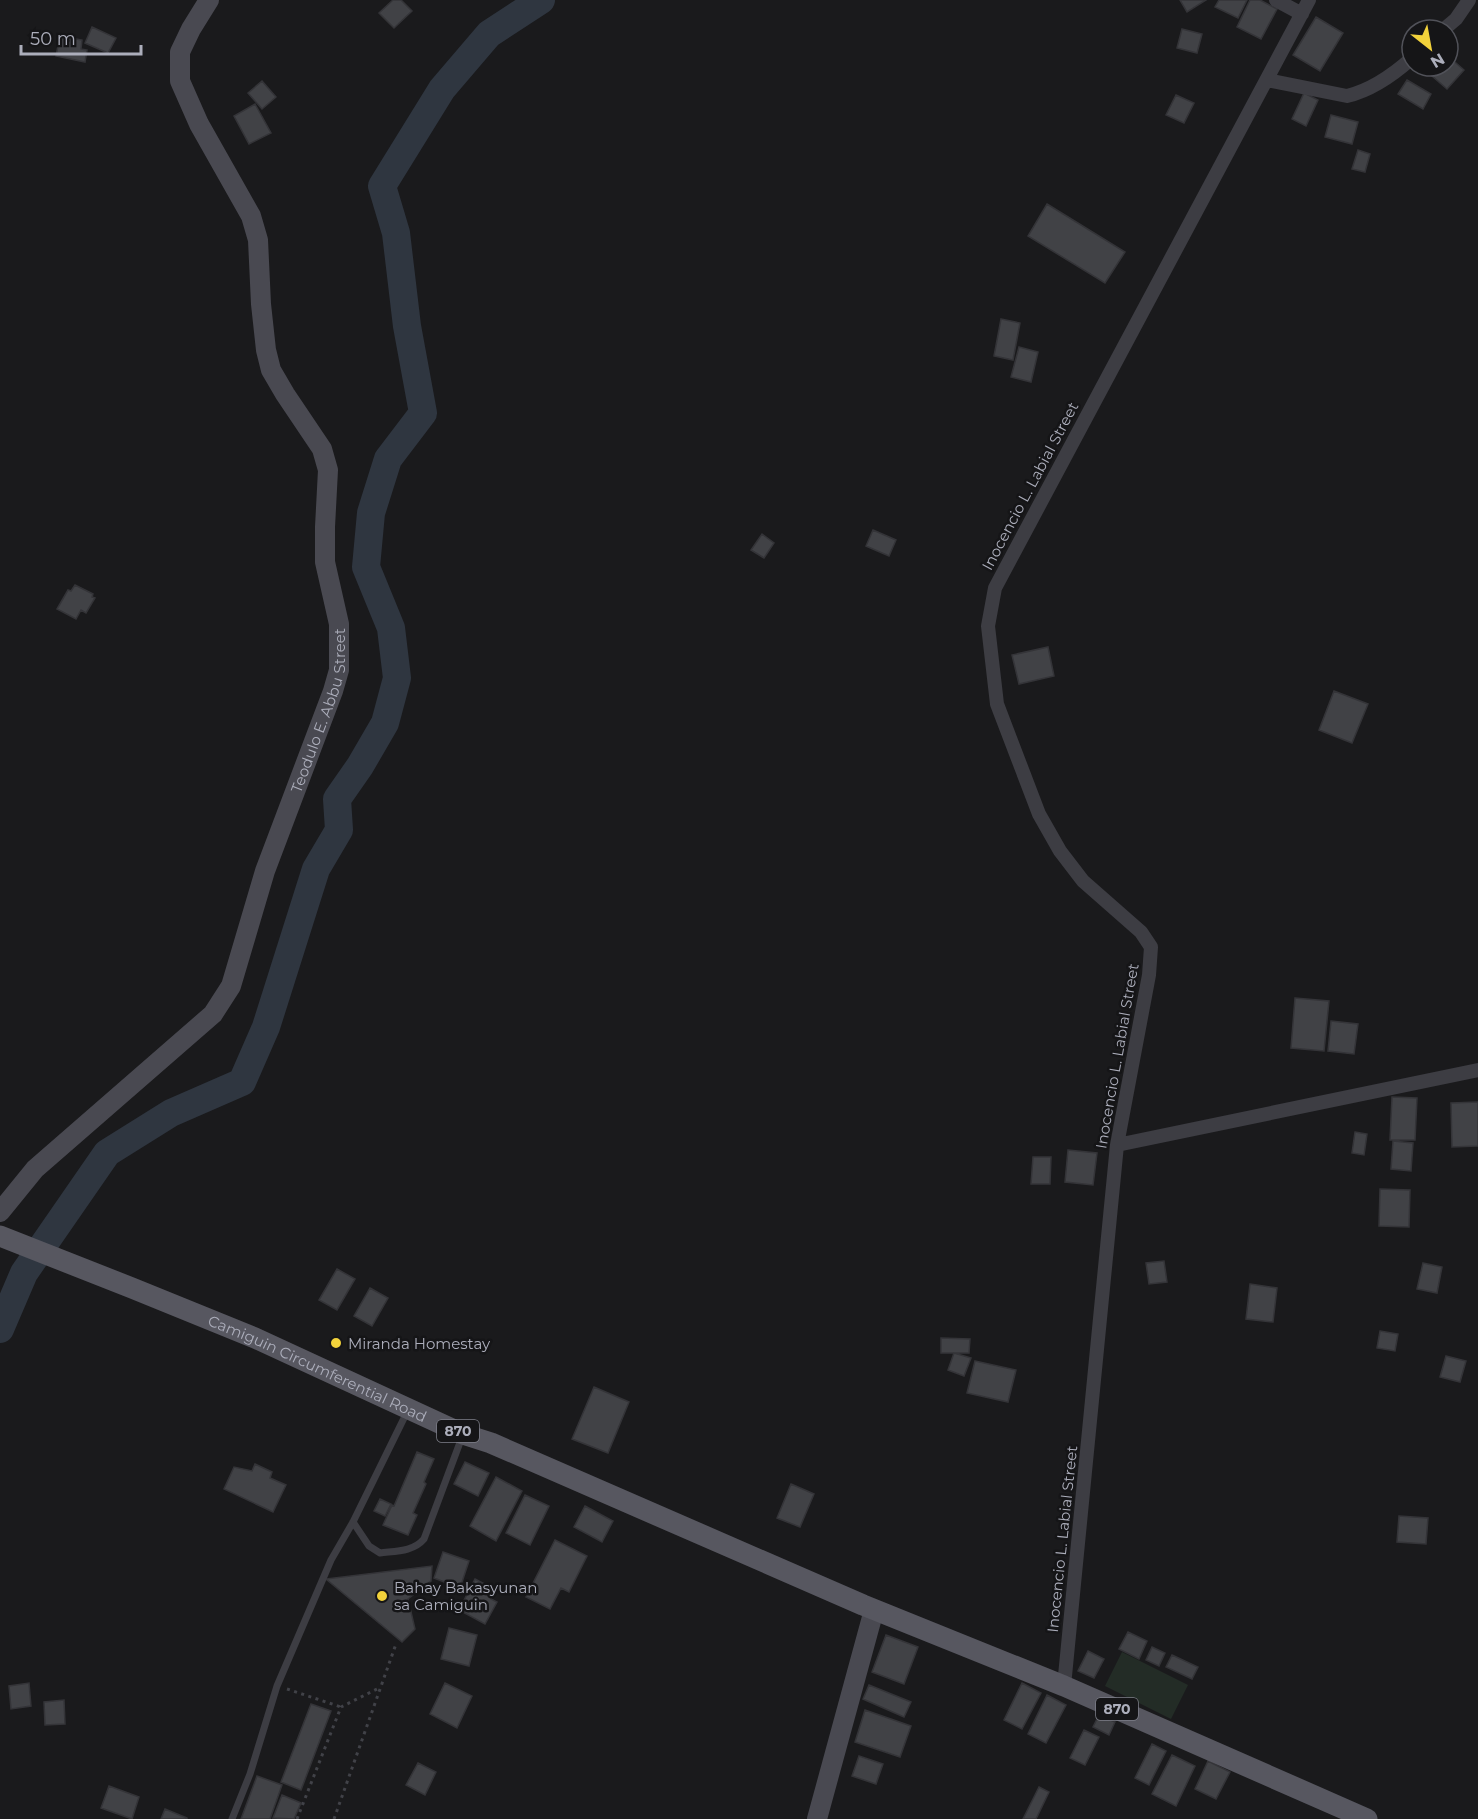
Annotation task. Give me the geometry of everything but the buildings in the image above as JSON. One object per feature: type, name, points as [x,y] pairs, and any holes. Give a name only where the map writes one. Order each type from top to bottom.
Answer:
[{"type":"main road","name":"Camiguin Circumferential Road","points":[[0,1236],[255,1338],[463,1434],[491,1443],[869,1608]]},
{"type":"main road","name":"870","points":[[869,1608],[1064,1686],[1367,1819]]},
{"type":"street","name":"Teodulo E. Abbu Street","points":[[0,1212],[35,1169],[182,1042],[213,1014],[223,1000],[231,986],[265,871],[339,670],[339,624],[325,562],[328,470],[322,449],[314,434],[271,370],[266,350],[261,304],[258,240],[251,216],[200,124],[180,81],[180,52],[209,0]]},
{"type":"street","points":[[1276,0],[1302,14]]},
{"type":"street","points":[[1308,0],[1267,80],[1347,96],[1360,93],[1376,85],[1400,69]]},
{"type":"street","points":[[1457,18],[1469,0]]},
{"type":"street","name":"Inocencio L. Labial Street","points":[[1064,1686],[1117,1144],[1149,975],[1151,947],[1141,932],[1083,881],[1060,851],[1039,814],[997,704],[988,626],[995,588],[1267,80]]},
{"type":"street","points":[[1117,1144],[1478,1070]]},
{"type":"street","points":[[817,1819],[869,1608]]},
{"type":"lane","points":[[232,1819],[250,1774],[277,1686],[331,1560],[353,1522],[408,1409]]},
{"type":"lane","points":[[353,1522],[369,1546],[380,1553],[412,1549],[418,1546],[424,1539],[463,1434]]},
{"type":"path","points":[[334,1819],[396,1644]]},
{"type":"path","points":[[277,1686],[340,1707]]},
{"type":"path","points":[[297,1819],[340,1707],[380,1688]]},
{"type":"shaded area","points":[[1122,1652],[1188,1685],[1171,1719],[1105,1686]]},
{"type":"waterway","points":[[0,1329],[24,1273],[107,1153],[171,1113],[242,1082],[266,1027],[316,869],[339,830],[337,799],[360,766],[385,723],[397,678],[391,628],[366,567],[371,513],[388,459],[423,413],[407,326],[396,233],[382,186],[442,89],[489,34],[541,0]]},
{"type":"place","name":"Miranda Homestay","points":[[336,1343]]},
{"type":"place","name":"Bahay Bakasyunan sa Camiguin","points":[[382,1596]]}]
